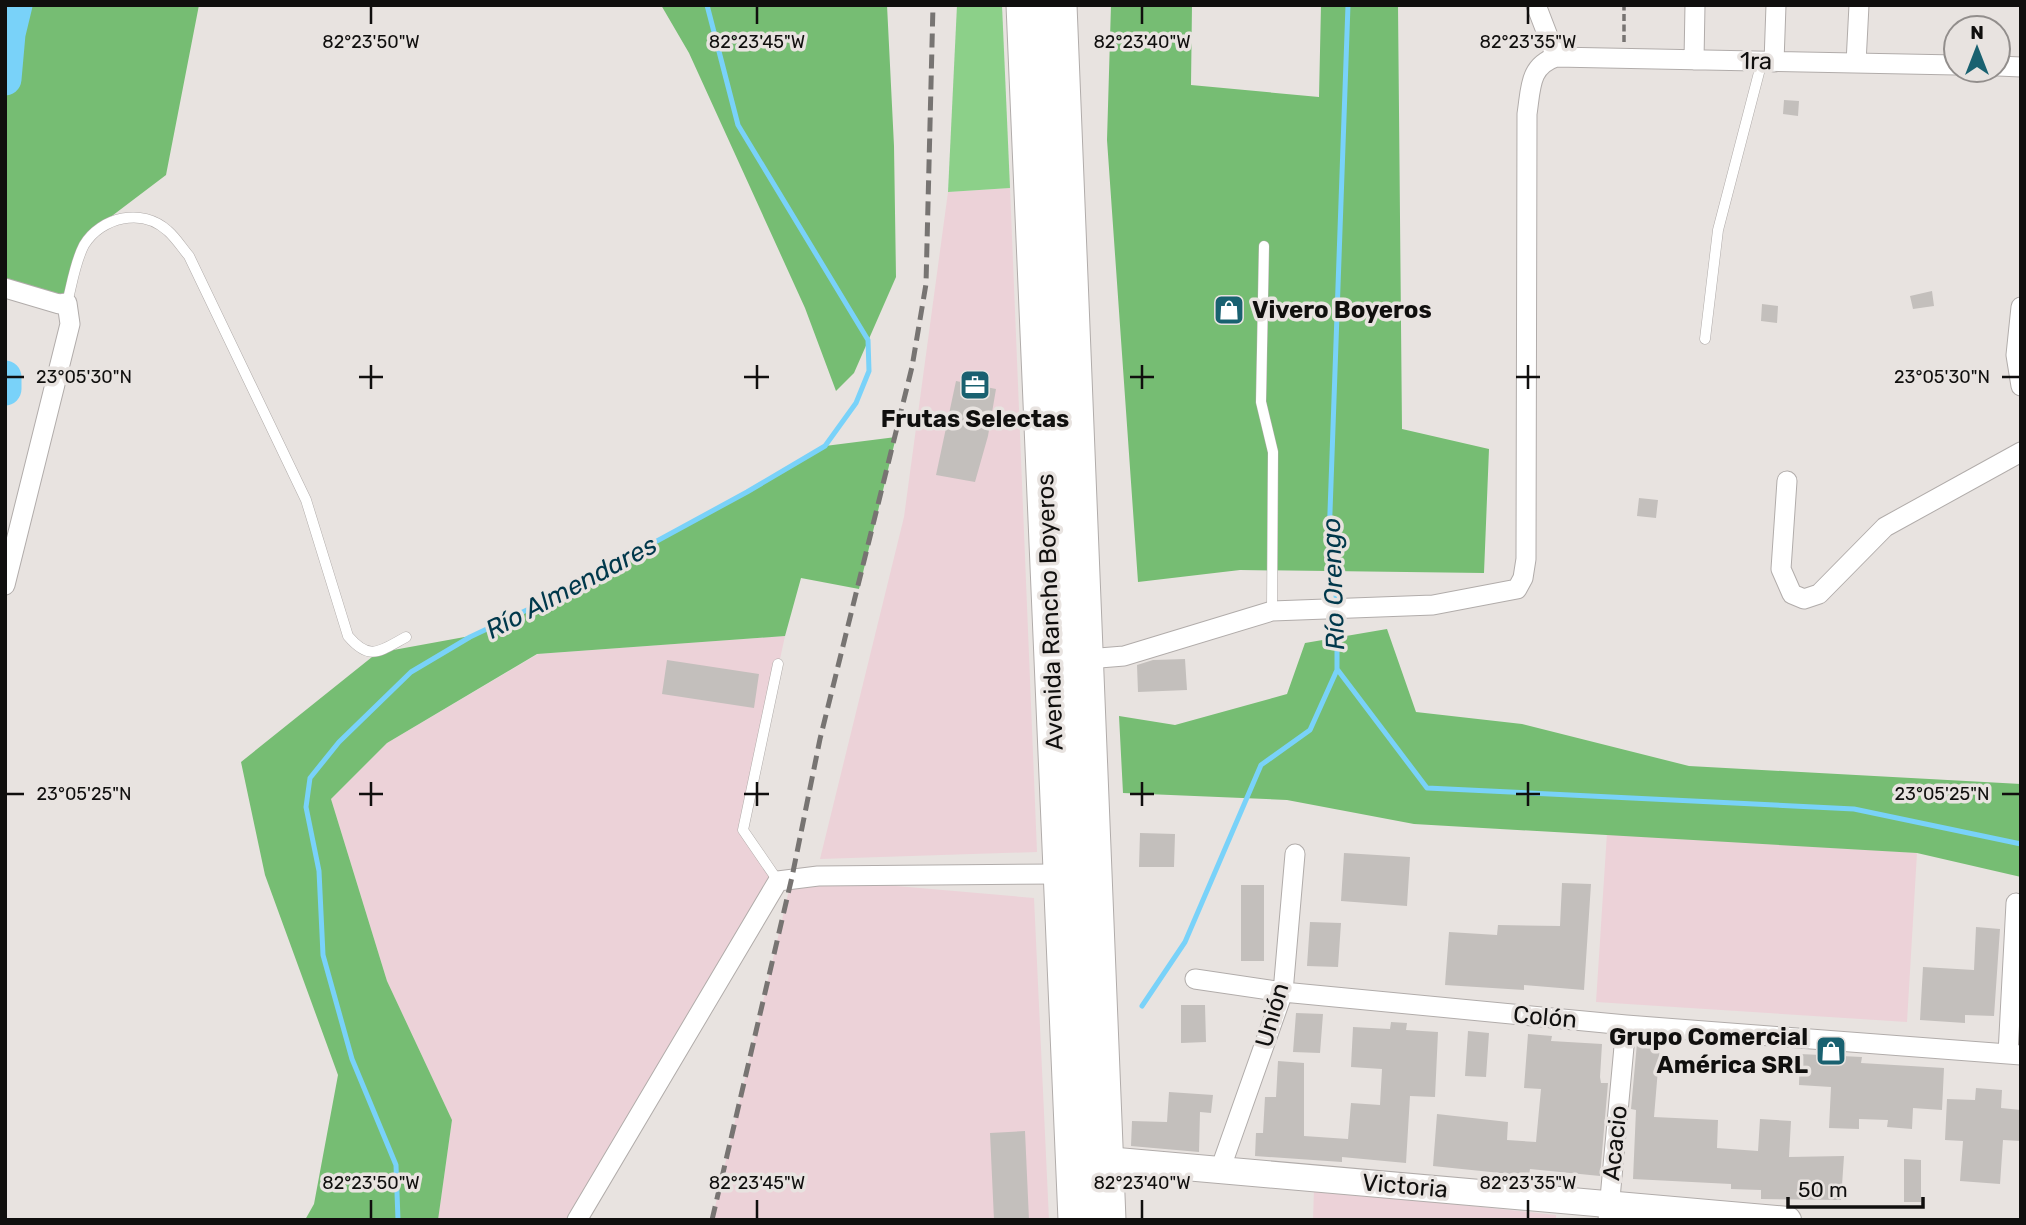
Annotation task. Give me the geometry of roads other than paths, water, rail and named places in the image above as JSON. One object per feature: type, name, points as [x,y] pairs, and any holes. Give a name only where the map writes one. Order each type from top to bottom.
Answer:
[{"type":"highway","name":"Avenida Rancho Boyeros","points":[[1024,5],[1076,1220]]},
{"type":"highway","name":"Avenida Rancho Boyeros","points":[[1059,5],[1108,1220]]},
{"type":"street","points":[[1087,659],[1124,656],[1272,611],[1433,605],[1517,589],[1523,578],[1527,114],[1534,72],[1542,61],[1556,57],[1536,5]]},
{"type":"street","points":[[1694,60],[1695,5]]},
{"type":"street","points":[[1768,61],[1776,5]]},
{"type":"street","points":[[1856,63],[1859,5]]},
{"type":"street","name":"1ra","points":[[1556,57],[1942,65]]},
{"type":"street","points":[[5,288],[63,303],[70,324],[5,585]]},
{"type":"street","points":[[2021,307],[2016,355],[2021,386]]},
{"type":"street","points":[[1787,481],[1781,569],[1793,594],[1804,599],[1819,594],[1885,527],[2021,452]]},
{"type":"street","name":"Unión","points":[[1220,1170],[1283,992],[1295,854]]},
{"type":"street","points":[[577,1220],[778,881],[818,876],[1060,874]]},
{"type":"street","points":[[2014,1054],[2016,903]]},
{"type":"street","name":"Colón","points":[[1195,979],[1283,992],[1626,1025],[2014,1054]]},
{"type":"street","name":"Acacio","points":[[1609,1212],[1626,1025]]},
{"type":"street","name":"Victoria","points":[[1106,1160],[1609,1212],[1788,1220]]},
{"type":"lane","points":[[1705,339],[1718,230],[1768,61]]},
{"type":"lane","points":[[63,303],[83,247],[96,228],[115,219],[139,218],[166,229],[189,256],[306,500],[348,636],[360,650],[377,653],[407,637]]},
{"type":"lane","points":[[1264,246],[1261,402],[1273,452],[1272,611]]},
{"type":"lane","points":[[778,664],[743,830],[778,881]]},
{"type":"waterway","points":[[5,79],[9,34],[16,5]]},
{"type":"waterway","name":"Río Almendares","points":[[398,1220],[396,1165],[352,1059],[323,955],[319,871],[306,807],[310,778],[339,742],[411,672],[470,637],[554,597],[747,492],[825,446],[856,403],[869,371],[868,340],[738,125],[707,5]]},
{"type":"waterway","name":"Río Orengo","points":[[1337,604],[1329,540],[1348,5]]},
{"type":"waterway","points":[[5,377],[5,389]]},
{"type":"waterway","name":"Río Orengo","points":[[1337,614],[1337,669],[1427,788],[1854,809],[2021,844]]},
{"type":"waterway","points":[[1142,1006],[1185,942],[1261,765],[1310,730],[1337,670]]},
{"type":"railway","points":[[712,1220],[792,877],[820,739],[912,367],[926,284],[933,5]]},
{"type":"place","name":"Vivero Boyeros","points":[[1229,310]]},
{"type":"place","name":"Frutas Selectas","points":[[975,385]]},
{"type":"place","name":"Grupo Comercial América SRL","points":[[1831,1051]]}]
